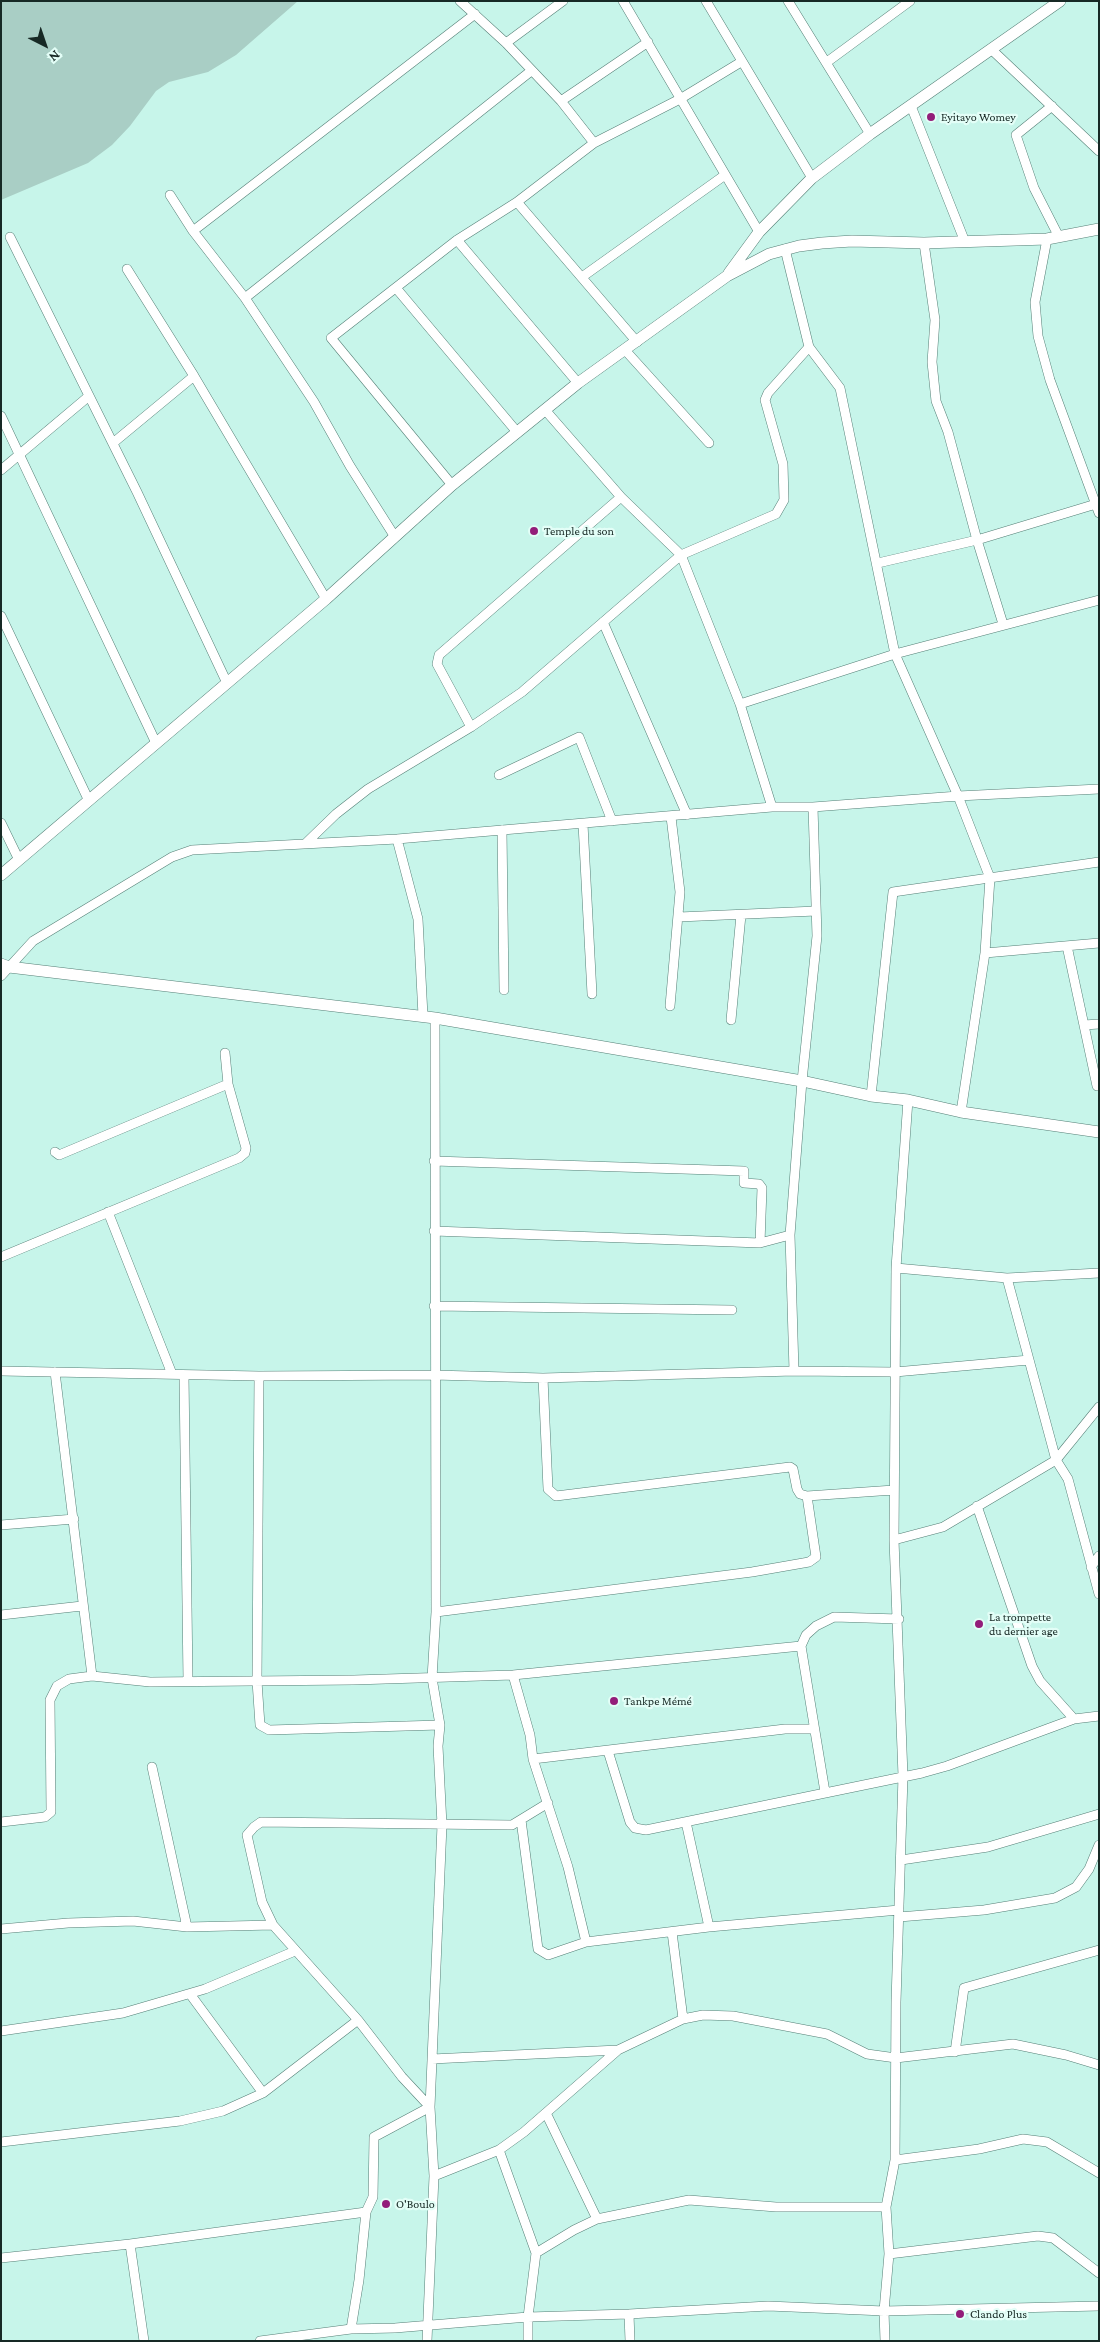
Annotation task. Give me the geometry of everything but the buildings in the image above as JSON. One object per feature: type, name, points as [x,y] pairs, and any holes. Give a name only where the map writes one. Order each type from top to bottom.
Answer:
[{"type":"street","points":[[460,1],[506,43],[561,101],[594,143]]},
{"type":"street","points":[[506,43],[563,1]]},
{"type":"street","points":[[623,1],[759,232]]},
{"type":"street","points":[[706,1],[812,178]]},
{"type":"street","points":[[788,1],[870,134]]},
{"type":"street","points":[[827,62],[910,1]]},
{"type":"street","points":[[727,276],[759,232],[812,178],[870,134],[1060,1]]},
{"type":"street","points":[[193,231],[475,14]]},
{"type":"street","points":[[561,101],[648,42]]},
{"type":"street","points":[[992,50],[1099,151]]},
{"type":"street","points":[[452,485],[331,338],[457,240],[517,202],[594,143],[680,99],[741,62]]},
{"type":"street","points":[[245,298],[531,71]]},
{"type":"street","points":[[911,106],[965,242]]},
{"type":"street","points":[[1052,106],[1016,135],[1053,238],[1035,302],[1038,336],[1050,380],[1099,514]]},
{"type":"street","points":[[582,277],[725,175]]},
{"type":"street","points":[[170,196],[193,231],[245,298],[314,402],[350,466],[395,537]]},
{"type":"street","points":[[517,202],[638,342]]},
{"type":"street","points":[[1,875],[326,599],[452,485],[578,383],[638,342],[727,276],[753,261],[785,249],[822,243],[852,241],[924,243],[1053,238],[1099,228]]},
{"type":"street","points":[[10,237],[113,443],[227,683]]},
{"type":"street","points":[[457,240],[578,383]]},
{"type":"street","points":[[924,243],[935,320],[932,362],[936,401],[948,432],[977,540],[1003,624]]},
{"type":"street","points":[[785,249],[809,347],[840,388],[878,563],[895,654],[958,796],[990,878],[985,953],[961,1112]]},
{"type":"street","points":[[127,269],[194,376],[326,599]]},
{"type":"street","points":[[396,288],[517,432]]},
{"type":"street","points":[[305,844],[336,814],[368,789],[471,727],[522,692],[681,555],[776,514],[784,500],[783,464],[765,400],[768,393],[809,347]]},
{"type":"street","points":[[625,350],[709,443]]},
{"type":"street","points":[[113,443],[194,376]]},
{"type":"street","points":[[1,470],[89,396]]},
{"type":"street","points":[[546,410],[621,497],[681,555],[740,704],[772,807]]},
{"type":"street","points":[[1,416],[156,743]]},
{"type":"street","points":[[471,727],[438,664],[439,655],[621,497]]},
{"type":"street","points":[[878,563],[977,540],[1096,504]]},
{"type":"street","points":[[740,704],[895,654],[1099,600]]},
{"type":"street","points":[[1,616],[89,801]]},
{"type":"street","points":[[602,622],[687,815]]},
{"type":"street","points":[[499,775],[580,737],[612,822]]},
{"type":"street","points":[[4,969],[33,941],[182,853],[192,850],[398,838],[612,822],[772,807],[813,807],[958,796],[1099,789]]},
{"type":"street","points":[[794,1371],[790,1234],[802,1081],[817,936],[813,807]]},
{"type":"street","points":[[670,1006],[679,917],[680,881],[671,817]]},
{"type":"street","points":[[1,823],[19,860]]},
{"type":"street","points":[[583,824],[592,994]]},
{"type":"street","points":[[502,830],[504,990]]},
{"type":"street","points":[[398,838],[418,919],[429,1017],[434,1161],[436,1612],[432,1678],[440,1725],[438,1746],[442,1825],[430,2107],[434,2176],[427,2341]]},
{"type":"street","points":[[871,1096],[893,892],[1099,862]]},
{"type":"street","points":[[679,917],[816,911]]},
{"type":"street","points":[[731,1020],[741,915]]},
{"type":"street","points":[[985,953],[1099,943]]},
{"type":"street","points":[[1067,946],[1098,1086]]},
{"type":"street","points":[[4,969],[429,1017],[802,1081],[871,1096],[908,1100],[961,1112],[1099,1132]]},
{"type":"street","points":[[1084,1025],[1099,1024]]},
{"type":"street","points":[[1,1257],[245,1154],[246,1148],[228,1084],[225,1053]]},
{"type":"street","points":[[55,1152],[59,1155],[228,1084]]},
{"type":"street","points":[[885,2341],[884,2311],[888,2254],[886,2207],[895,2160],[899,1914],[902,1860],[902,1776],[894,1540],[896,1268],[908,1100]]},
{"type":"street","points":[[434,1161],[744,1171],[744,1182],[759,1184],[762,1188],[760,1243]]},
{"type":"street","points":[[108,1212],[172,1374]]},
{"type":"street","points":[[434,1231],[760,1243],[790,1234]]},
{"type":"street","points":[[896,1268],[1007,1278],[1099,1273]]},
{"type":"street","points":[[1007,1278],[1056,1460],[1068,1480],[1099,1594]]},
{"type":"street","points":[[434,1306],[732,1310]]},
{"type":"street","points":[[1,1371],[259,1376],[434,1375],[543,1378],[794,1371],[895,1372],[1029,1360]]},
{"type":"street","points":[[54,1372],[74,1519],[82,1606],[92,1676]]},
{"type":"street","points":[[184,1375],[188,1681]]},
{"type":"street","points":[[259,1376],[258,1681],[260,1725],[269,1730],[440,1725]]},
{"type":"street","points":[[543,1378],[548,1489],[556,1496],[790,1467],[793,1469],[797,1489],[800,1494],[807,1496],[894,1490]]},
{"type":"street","points":[[894,1540],[943,1527],[1056,1460],[1099,1407]]},
{"type":"street","points":[[436,1612],[742,1573],[810,1562],[816,1557],[807,1496]]},
{"type":"street","points":[[977,1506],[1032,1666],[1040,1681],[1074,1719]]},
{"type":"street","points":[[1,1525],[74,1519]]},
{"type":"street","points":[[1091,1567],[1099,1556]]},
{"type":"street","points":[[1,1615],[82,1606]]},
{"type":"street","points":[[825,1792],[801,1646],[806,1635],[816,1626],[834,1617],[898,1619]]},
{"type":"street","points":[[1,1822],[45,1817],[51,1812],[50,1700],[57,1686],[69,1679],[92,1676],[150,1682],[513,1675],[801,1646]]},
{"type":"street","points":[[513,1675],[530,1735],[533,1759],[568,1867],[586,1942]]},
{"type":"street","points":[[608,1752],[630,1822],[635,1828],[646,1830],[947,1766],[1074,1719],[1099,1716]]},
{"type":"street","points":[[533,1759],[608,1752],[756,1732],[814,1729]]},
{"type":"street","points":[[152,1767],[187,1927]]},
{"type":"street","points":[[430,2107],[402,2077],[358,2020],[272,1925],[262,1902],[248,1835],[254,1826],[262,1822],[442,1825],[512,1824],[548,1803]]},
{"type":"street","points":[[902,1860],[988,1847],[1099,1814]]},
{"type":"street","points":[[521,1820],[538,1949],[548,1955],[586,1942],[709,1927],[984,1910],[1055,1898],[1076,1886],[1089,1869],[1099,1845]]},
{"type":"street","points":[[686,1822],[709,1927]]},
{"type":"street","points":[[1,1929],[68,1923],[133,1921],[187,1927],[272,1925]]},
{"type":"street","points":[[672,1932],[683,2019]]},
{"type":"street","points":[[955,2052],[964,1988],[1099,1950]]},
{"type":"street","points":[[1,2031],[123,2013],[190,1994],[295,1951]]},
{"type":"street","points":[[190,1994],[263,2092]]},
{"type":"street","points":[[434,2176],[499,2150],[546,2113],[618,2050],[683,2019],[703,2015],[733,2016],[827,2034],[867,2054],[896,2058],[1013,2044],[1066,2055],[1099,2065]]},
{"type":"street","points":[[1,2142],[180,2122],[223,2111],[263,2092],[358,2020]]},
{"type":"street","points":[[432,2059],[618,2050]]},
{"type":"street","points":[[351,2329],[359,2280],[366,2212],[373,2197],[374,2137],[430,2107]]},
{"type":"street","points":[[546,2113],[597,2219]]},
{"type":"street","points":[[895,2160],[979,2149],[1023,2139],[1047,2142],[1099,2173]]},
{"type":"street","points":[[499,2150],[536,2253],[528,2317],[528,2341]]},
{"type":"street","points":[[536,2253],[574,2230],[597,2219],[689,2200],[776,2207],[886,2207]]},
{"type":"street","points":[[1,2258],[130,2244],[366,2212]]},
{"type":"street","points":[[888,2254],[1038,2236],[1053,2238],[1099,2272]]},
{"type":"street","points":[[130,2244],[144,2341]]},
{"type":"street","points":[[260,2341],[351,2329],[395,2328],[528,2317],[629,2314],[768,2306],[884,2311],[1099,2306]]},
{"type":"street","points":[[629,2314],[630,2341]]},
{"type":"shaded area","points":[[1,1],[298,1],[236,55],[208,72],[169,82],[156,91],[130,126],[112,145],[88,163],[1,200]]},
{"type":"place","name":"Eyitayo Womey","points":[[931,117]]},
{"type":"place","name":"Temple du son","points":[[534,531]]},
{"type":"place","name":"La trompette du dernier age","points":[[979,1624]]},
{"type":"place","name":"Tankpe Mémé","points":[[614,1701]]},
{"type":"place","name":"O'Boulo","points":[[386,2204]]},
{"type":"place","name":"Clando Plus","points":[[960,2314]]}]
